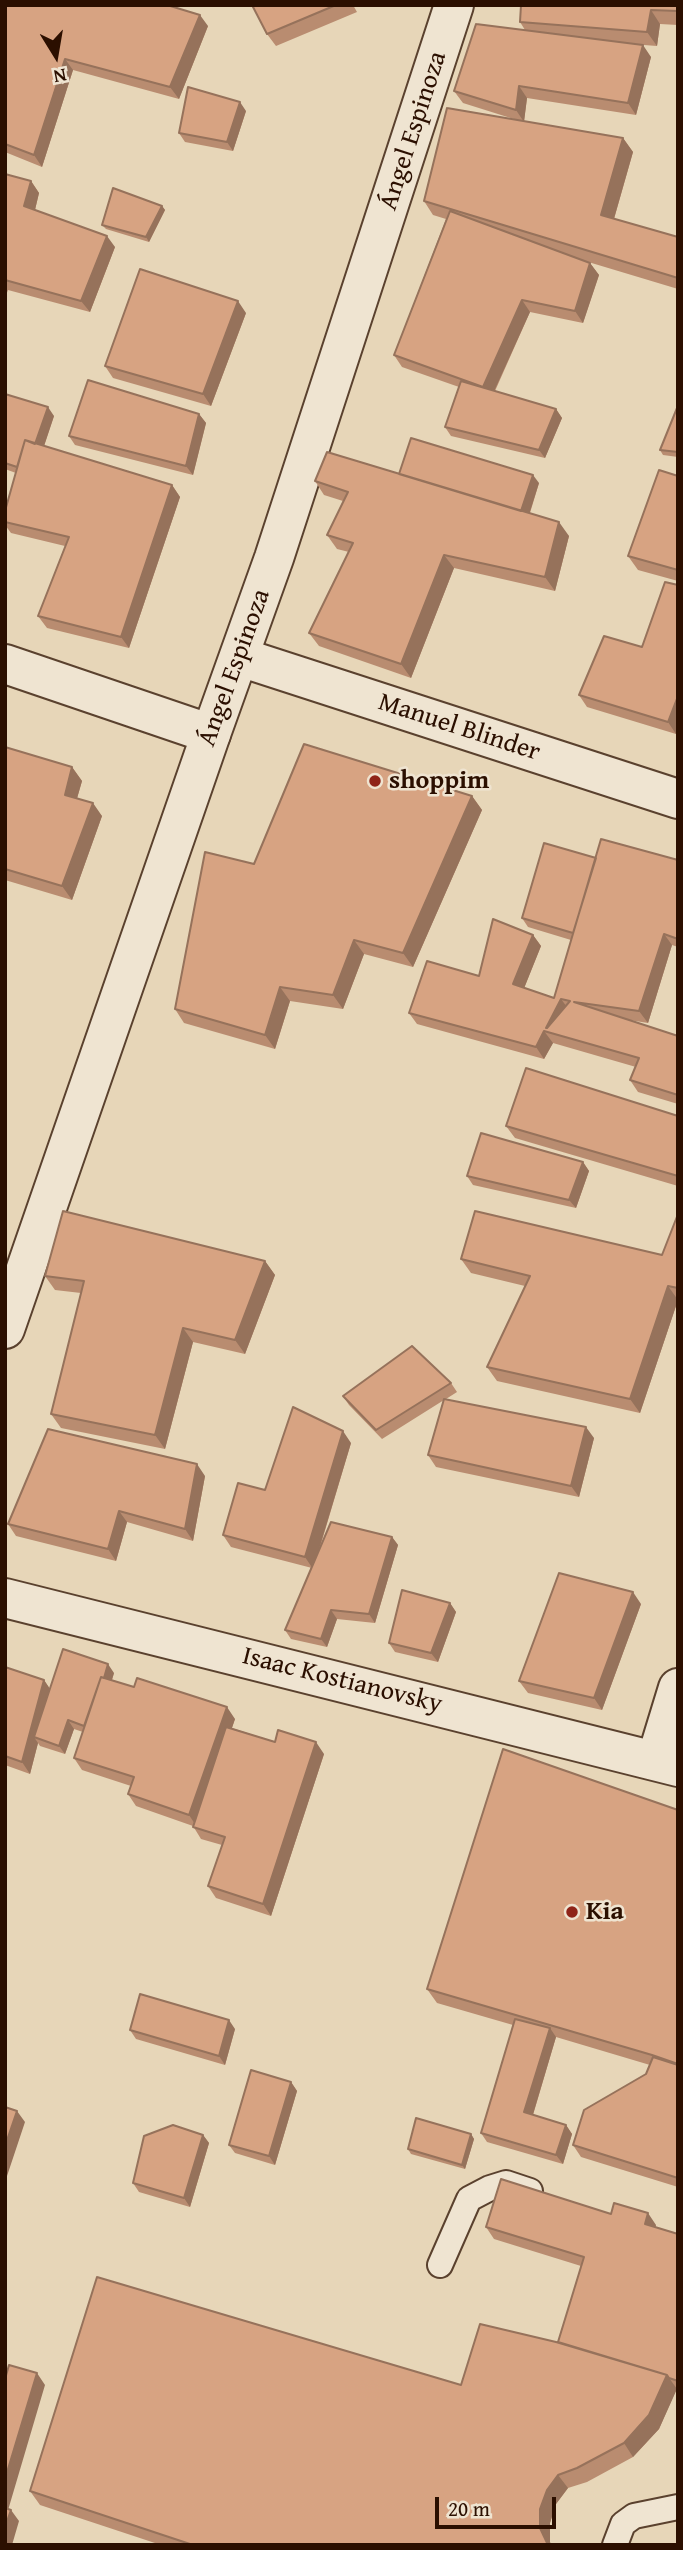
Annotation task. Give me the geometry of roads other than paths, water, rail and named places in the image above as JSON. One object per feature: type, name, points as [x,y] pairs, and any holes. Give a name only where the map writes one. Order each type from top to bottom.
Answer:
[{"type":"street","name":"Ángel Espinoza","points":[[5,1329],[240,657],[454,5]]},
{"type":"street","name":"Manuel Blinder","points":[[240,657],[678,799]]},
{"type":"street","points":[[5,664],[211,734]]},
{"type":"street","name":"Isaac Kostianovsky","points":[[5,1598],[667,1763]]},
{"type":"street","points":[[667,1763],[678,1688]]},
{"type":"lane","points":[[440,2265],[469,2199],[489,2188],[506,2183],[557,2200]]},
{"type":"lane","points":[[615,2545],[622,2524],[634,2516],[678,2507]]},
{"type":"place","name":"shoppim","points":[[375,781]]},
{"type":"place","name":"Kia","points":[[572,1912]]}]
